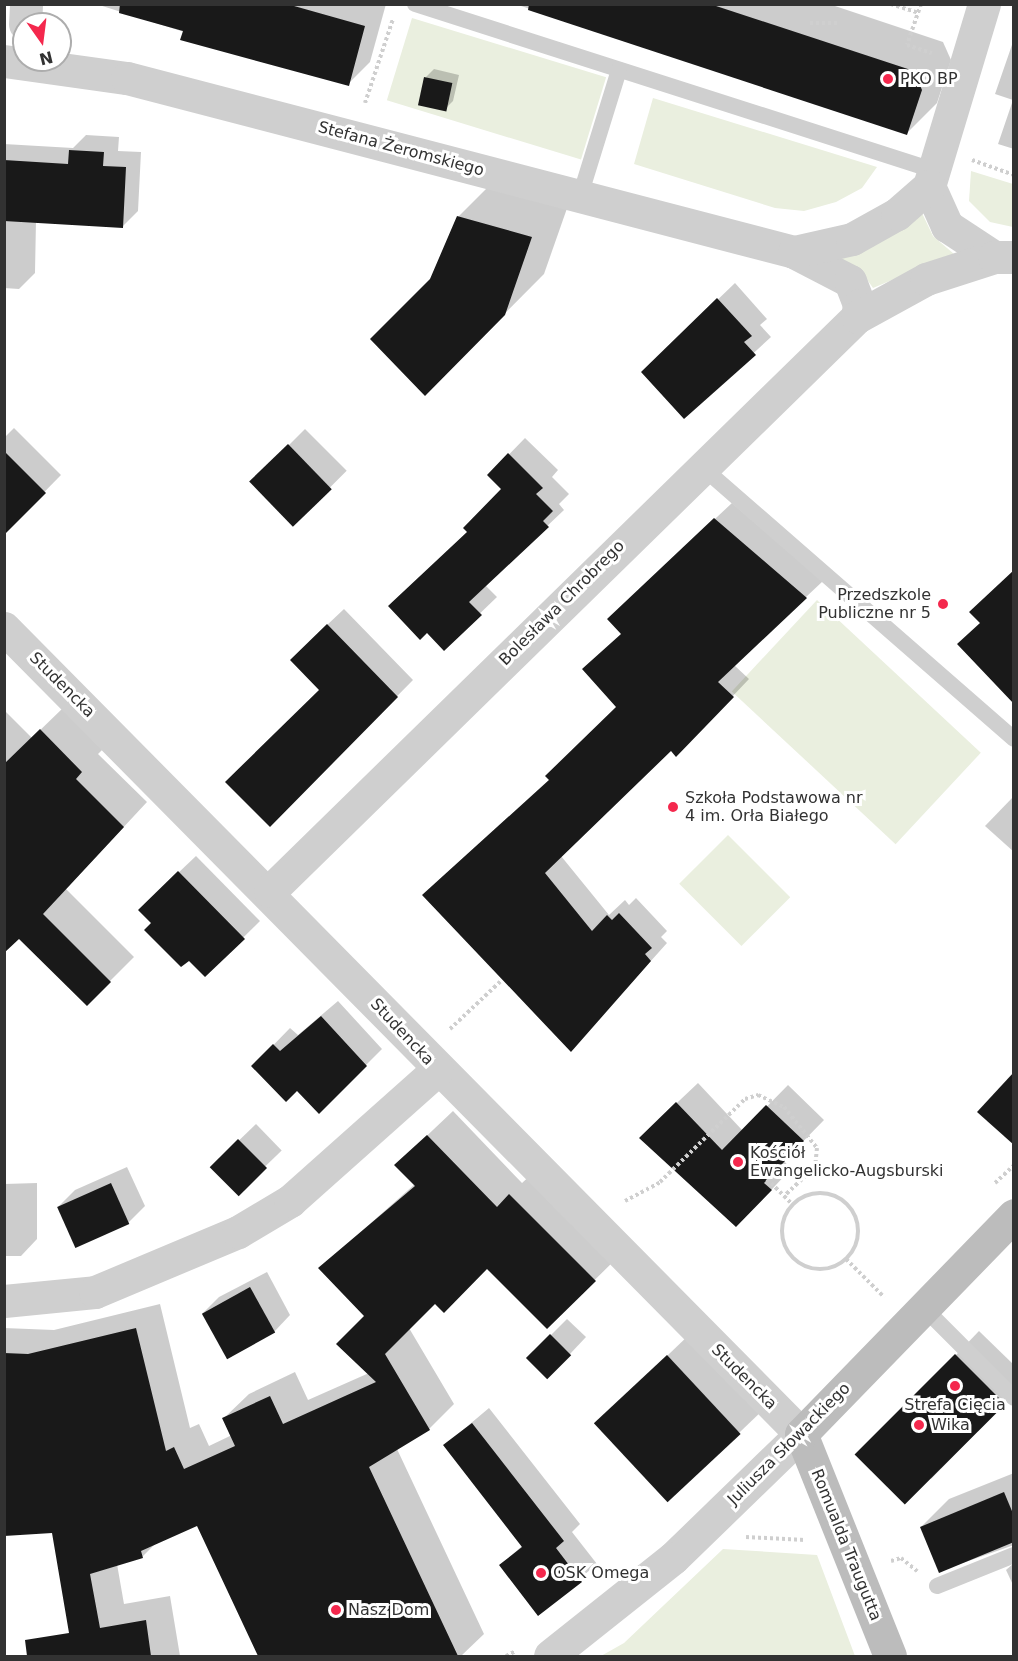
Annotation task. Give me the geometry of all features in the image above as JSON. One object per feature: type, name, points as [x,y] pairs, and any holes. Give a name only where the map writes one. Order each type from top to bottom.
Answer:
[{"type":"street","points":[[794,252],[861,234],[897,214],[931,178],[984,4]]},
{"type":"street","name":"Stefana Żeromskiego","points":[[72,68],[127,78],[794,252],[850,281],[860,305],[857,317]]},
{"type":"street","points":[[931,178],[947,226],[1004,257]]},
{"type":"street","name":"Bolesława Chrobrego","points":[[270,891],[701,466],[857,317],[926,279],[1004,257]]},
{"type":"street","name":"Studencka","points":[[4,628],[270,891],[437,1070],[801,1434]]},
{"type":"street","points":[[4,1301],[96,1292],[238,1232],[290,1201],[437,1070]]},
{"type":"street","name":"Juliusza Słowackiego","points":[[535,1652],[673,1558],[801,1434],[1014,1215]]},
{"type":"street","name":"Romualda Traugutta","points":[[801,1434],[890,1656]]},
{"type":"lane","points":[[415,4],[619,70],[931,178]]},
{"type":"lane","points":[[580,196],[619,70]]},
{"type":"lane","points":[[701,466],[1014,739]]},
{"type":"lane","points":[[924,1308],[1014,1398]]},
{"type":"lane","points":[[937,1586],[1014,1555]]},
{"type":"path","points":[[891,4],[918,13]]},
{"type":"path","points":[[921,4],[907,45],[942,56]]},
{"type":"path","points":[[364,106],[393,16]]},
{"type":"path","points":[[810,23],[839,23]]},
{"type":"path","points":[[353,104],[375,110]]},
{"type":"path","points":[[452,1027],[502,980]]},
{"type":"path","points":[[625,1201],[660,1182],[745,1099],[758,1095],[784,1107],[817,1148],[815,1167],[784,1196]]},
{"type":"path","points":[[990,1189],[1014,1165]]},
{"type":"path","points":[[767,1179],[793,1205]]},
{"type":"path","points":[[814,1194],[847,1205],[858,1226],[846,1259],[822,1269],[797,1262],[783,1241],[782,1228],[793,1205],[814,1194]]},
{"type":"path","points":[[846,1259],[884,1297]]},
{"type":"path","points":[[876,1304],[892,1288]]},
{"type":"path","points":[[734,1537],[820,1541],[842,1533]]},
{"type":"path","points":[[882,1565],[900,1558],[937,1586]]},
{"type":"path","points":[[506,1656],[535,1652]]},
{"type":"green space","points":[[412,18],[606,77],[581,160],[387,100]]},
{"type":"green space","points":[[653,98],[877,167],[862,188],[836,202],[804,211],[775,208],[634,164]]},
{"type":"green space","points":[[971,171],[1013,184],[1013,227],[990,222],[969,201]]},
{"type":"green space","points":[[921,211],[933,236],[954,254],[873,288],[859,268],[830,255]]},
{"type":"green space","points":[[817,600],[981,753],[896,844],[732,691]]},
{"type":"green space","points":[[728,835],[790,897],[741,946],[679,884]]},
{"type":"green space","points":[[723,1549],[817,1555],[855,1656],[601,1656],[624,1643]]},
{"type":"building","points":[[120,4],[287,4],[365,26],[349,86],[180,40],[183,31],[119,13]]},
{"type":"building","points":[[529,4],[710,4],[914,71],[922,90],[907,135],[528,10]]},
{"type":"building","points":[[424,77],[452,83],[446,111],[418,105]]},
{"type":"building","points":[[69,150],[104,152],[103,166],[126,167],[123,228],[4,221],[4,160],[68,164]]},
{"type":"building","points":[[457,216],[532,237],[505,315],[425,396],[370,339],[430,279]]},
{"type":"building","points":[[717,298],[752,336],[744,342],[756,355],[684,419],[641,372]]},
{"type":"building","points":[[288,444],[332,489],[293,527],[249,482]]},
{"type":"building","points":[[4,451],[46,493],[4,535]]},
{"type":"building","points":[[508,453],[543,488],[536,494],[553,511],[543,521],[549,527],[469,602],[482,615],[444,651],[427,633],[420,640],[388,606],[467,532],[463,528],[501,489],[487,475]]},
{"type":"building","points":[[714,518],[807,598],[718,682],[734,697],[676,757],[671,751],[545,873],[592,931],[607,915],[612,920],[619,913],[652,948],[645,954],[651,961],[571,1052],[422,895],[549,780],[545,776],[616,707],[582,669],[621,634],[607,619]]},
{"type":"building","points":[[1014,570],[1014,704],[957,644],[980,623],[969,612]]},
{"type":"building","points":[[327,624],[398,697],[270,827],[225,782],[319,690],[290,660]]},
{"type":"building","points":[[40,729],[82,772],[76,779],[124,827],[43,914],[111,982],[87,1006],[19,939],[4,953],[4,764]]},
{"type":"building","points":[[178,871],[245,939],[205,977],[189,961],[181,967],[144,930],[151,923],[138,910]]},
{"type":"building","points":[[321,1016],[367,1066],[319,1114],[297,1091],[286,1102],[251,1066],[273,1044],[280,1051]]},
{"type":"building","points":[[1014,1072],[1014,1145],[977,1112]]},
{"type":"building","name":"Kościół Ewangelicko-Augsburski","points":[[676,1102],[722,1150],[766,1105],[804,1141],[764,1183],[772,1190],[736,1227],[639,1138]]},
{"type":"building","points":[[427,1135],[497,1207],[509,1194],[596,1281],[547,1329],[487,1269],[444,1313],[435,1304],[385,1354],[430,1430],[369,1467],[458,1656],[258,1656],[197,1526],[141,1551],[143,1558],[90,1574],[100,1628],[146,1620],[151,1656],[27,1656],[25,1640],[69,1633],[52,1533],[4,1536],[4,1353],[28,1354],[136,1328],[166,1451],[174,1447],[184,1469],[235,1446],[222,1418],[270,1396],[283,1424],[376,1382],[336,1344],[364,1316],[318,1268],[415,1186],[394,1165]]},
{"type":"building","points":[[238,1139],[267,1168],[239,1196],[210,1167]]},
{"type":"building","points":[[111,1183],[129,1224],[75,1248],[57,1207]]},
{"type":"building","points":[[250,1287],[275,1332],[227,1359],[202,1314]]},
{"type":"building","points":[[550,1334],[571,1355],[547,1379],[526,1358]]},
{"type":"building","points":[[955,1354],[1005,1404],[905,1505],[855,1454]]},
{"type":"building","points":[[667,1355],[741,1434],[668,1502],[594,1423]]},
{"type":"building","points":[[472,1423],[564,1541],[556,1548],[582,1582],[538,1616],[499,1565],[522,1547],[443,1445]]},
{"type":"building","points":[[1004,1492],[1014,1516],[1014,1542],[939,1573],[920,1527]]},
{"type":"place","name":"PKO BP","points":[[888,79]]},
{"type":"place","name":"Przedszkole Publiczne nr 5","points":[[943,604]]},
{"type":"place","name":"Szkoła Podstawowa nr 4 im. Orła Białego","points":[[673,807]]},
{"type":"place","name":"Kościół Ewangelicko-Augsburski","points":[[738,1162]]},
{"type":"place","name":"Strefa Cięcia","points":[[955,1386]]},
{"type":"place","name":"Wika","points":[[919,1425]]},
{"type":"place","name":"OSK Omega","points":[[541,1573]]},
{"type":"place","name":"Nasz Dom","points":[[336,1610]]}]
